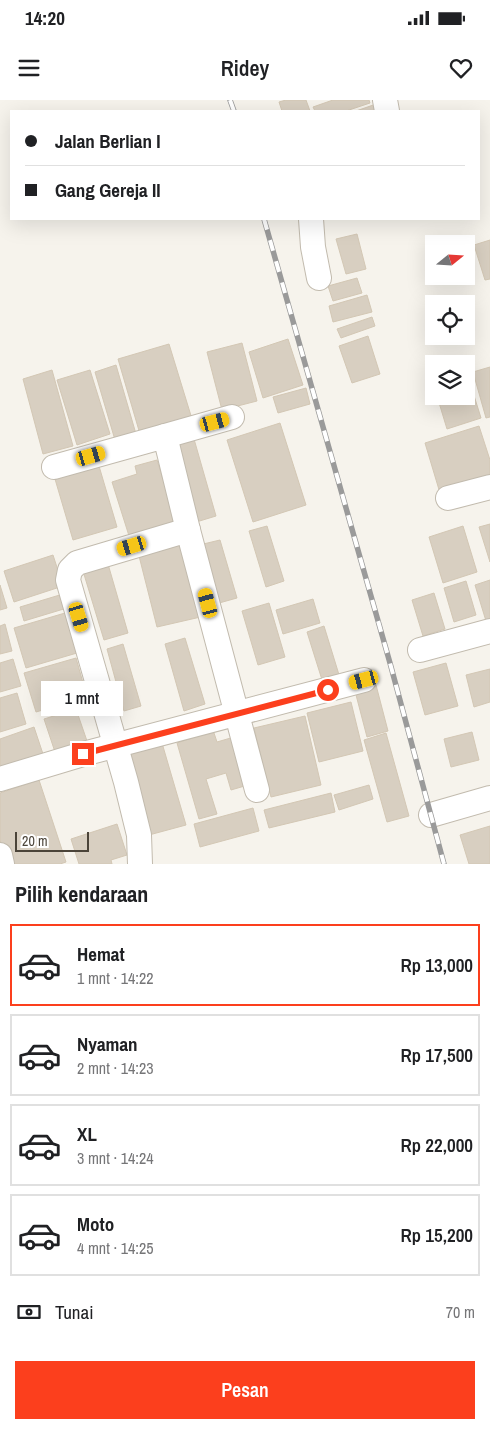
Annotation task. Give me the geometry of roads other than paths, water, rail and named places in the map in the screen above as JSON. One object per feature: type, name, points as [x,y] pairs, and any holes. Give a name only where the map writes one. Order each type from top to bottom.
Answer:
[{"type":"street","points":[[311,220],[313,247],[319,278]]},
{"type":"street","points":[[54,467],[232,417]]},
{"type":"street","points":[[165,436],[257,790]]},
{"type":"street","points":[[448,498],[490,487]]},
{"type":"street","points":[[140,864],[139,835],[117,746],[68,580],[70,570],[77,563],[188,530]]},
{"type":"street","points":[[420,650],[490,631]]},
{"type":"street","points":[[0,779],[51,763],[364,680]]},
{"type":"street","points":[[431,815],[490,798]]},
{"type":"street","points":[[0,855],[2,864]]},
{"type":"railway","points":[[230,100],[234,110]]},
{"type":"railway","points":[[264,220],[390,663],[444,864]]}]
